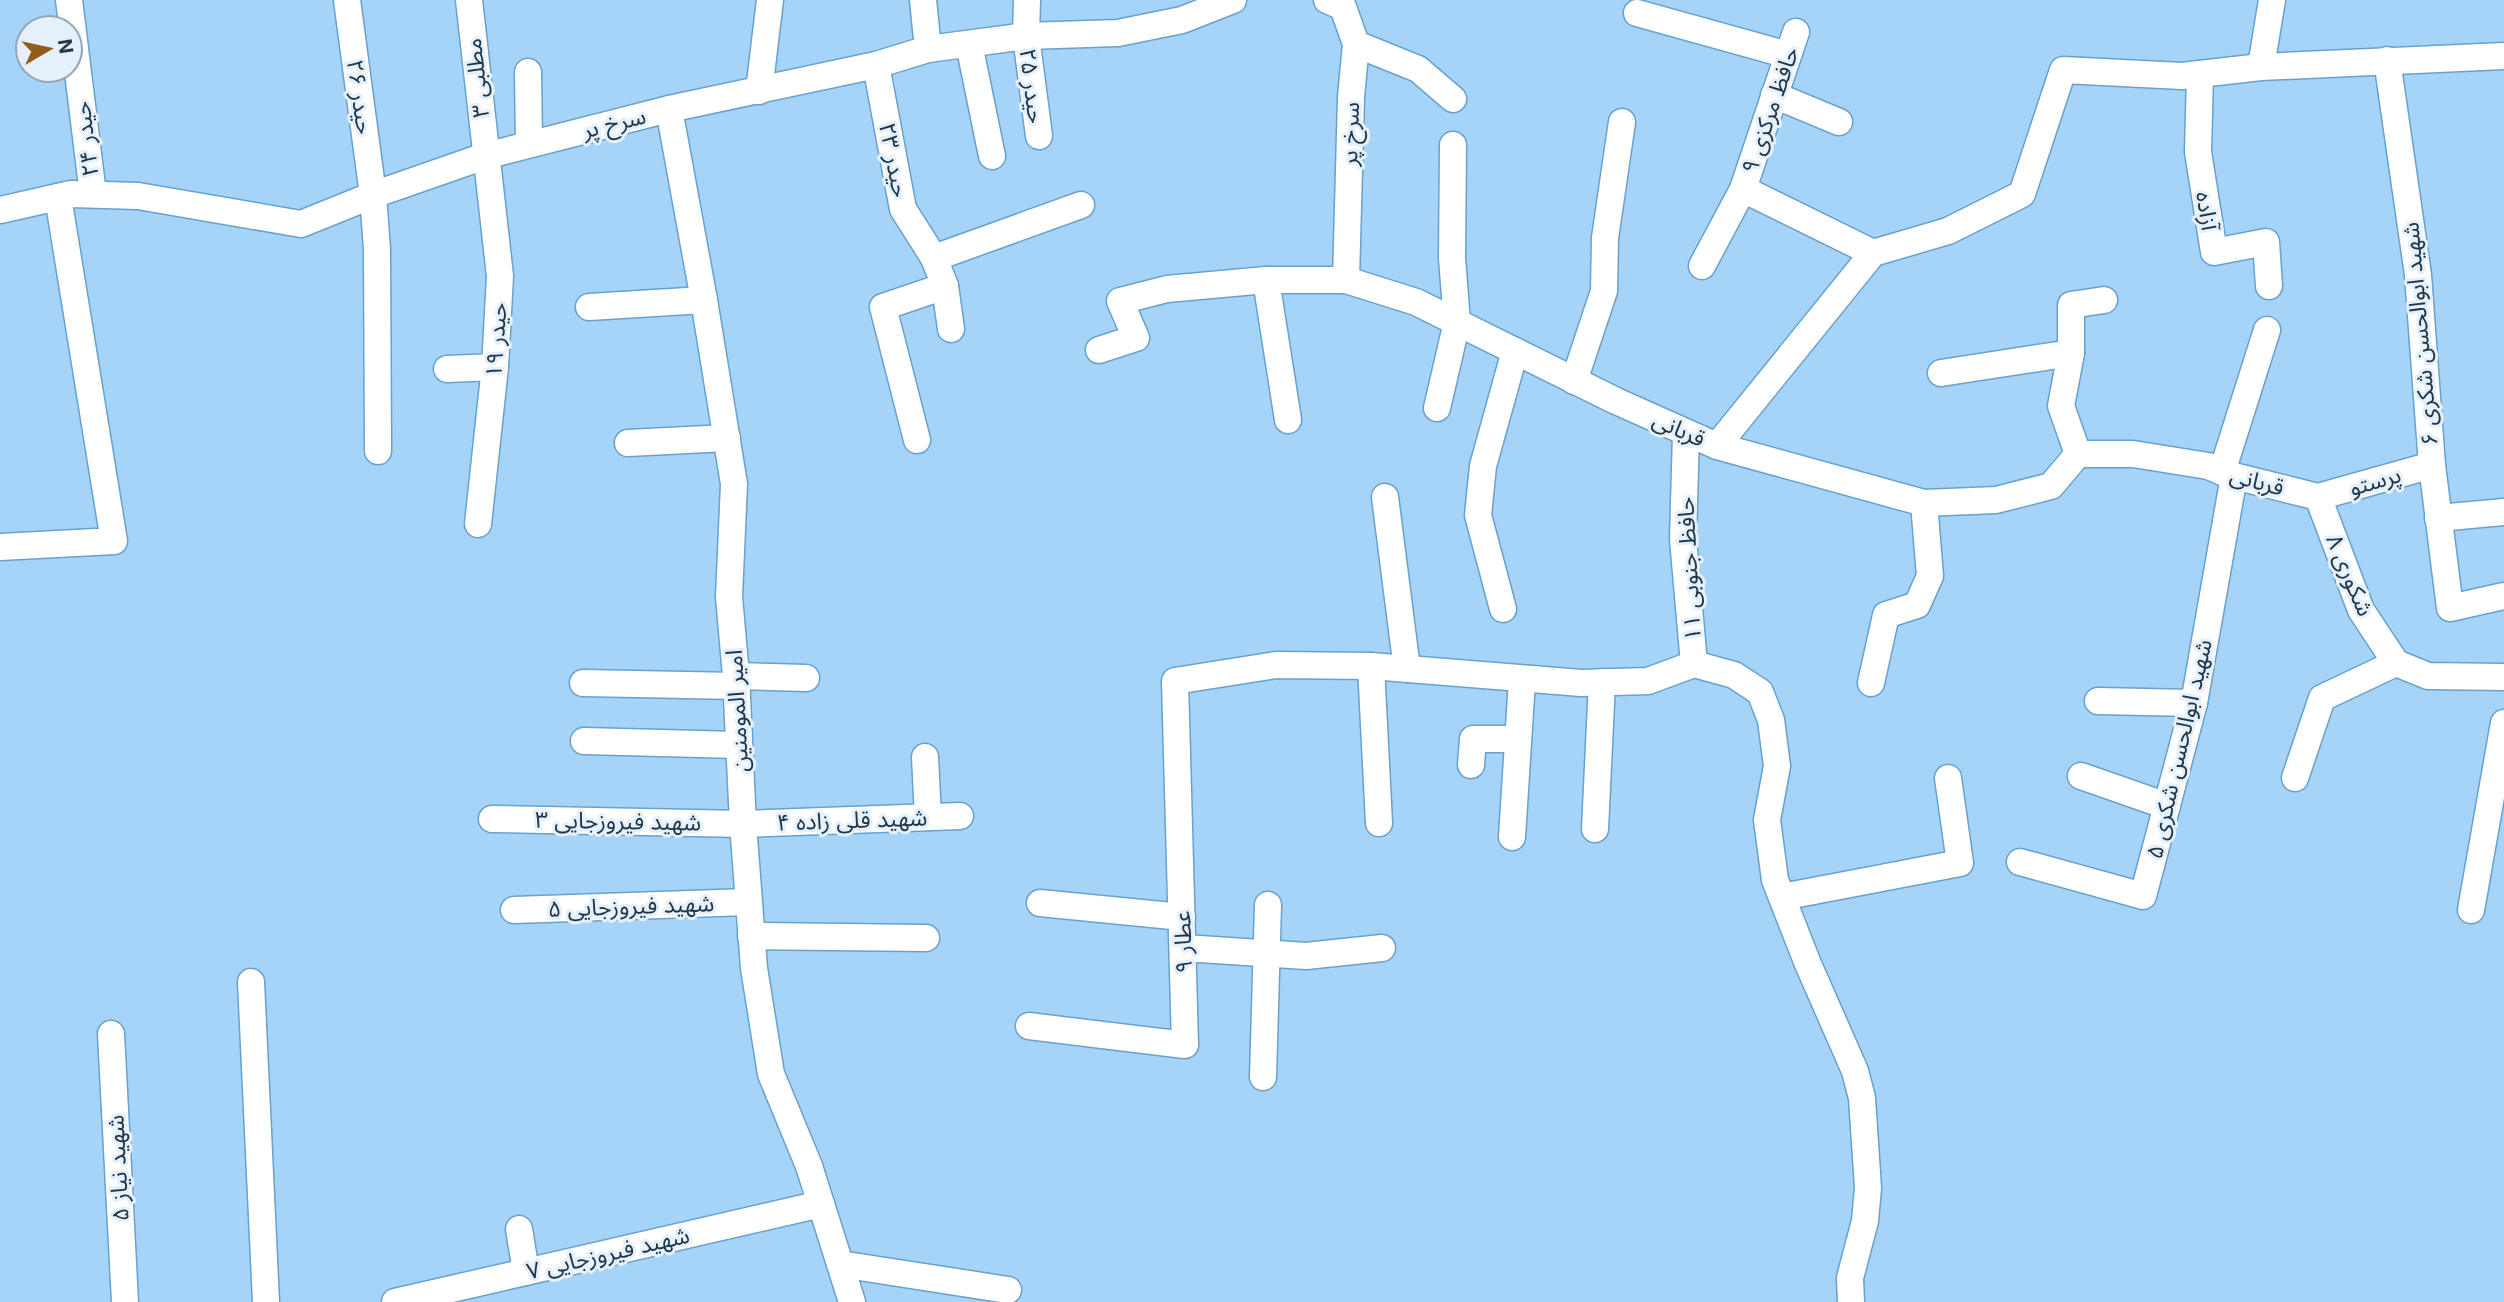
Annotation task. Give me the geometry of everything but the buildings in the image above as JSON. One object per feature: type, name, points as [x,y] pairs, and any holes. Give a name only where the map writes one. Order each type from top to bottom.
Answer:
[{"type":"street","name":"حیدر ۲۴","points":[[69,0],[93,194]]},
{"type":"street","name":"حیدر ۲۶","points":[[347,0],[373,195],[377,250],[378,451]]},
{"type":"street","name":"مطلبی ۳","points":[[469,0],[485,156]]},
{"type":"street","points":[[759,91],[770,0]]},
{"type":"street","points":[[923,0],[928,49]]},
{"type":"street","name":"حیدر ۲۵","points":[[1027,0],[1026,36],[1039,136]]},
{"type":"street","name":"سرخ پر","points":[[1,203],[71,194],[138,196],[301,224],[373,195],[485,156],[669,109],[876,65],[928,49],[1026,36],[1118,33],[1182,20],[1233,0]]},
{"type":"street","points":[[2261,66],[2272,0]]},
{"type":"street","name":"سرخ پر","points":[[1339,2],[1356,44],[1351,97],[1346,280]]},
{"type":"street","name":"حافظ مرکزی ۹","points":[[1637,13],[1792,43],[1743,189],[1702,266]]},
{"type":"street","points":[[969,44],[992,156]]},
{"type":"street","points":[[1356,44],[1418,69],[1453,99]]},
{"type":"street","points":[[1717,446],[1873,253],[1948,231],[2022,194],[2063,70],[2182,76],[2261,66],[2504,56]]},
{"type":"street","name":"شهید ابوالحسن شکری ۶","points":[[2387,60],[2418,275],[2432,464],[2449,608],[2504,596]]},
{"type":"street","name":"حیدر ۲۳","points":[[876,65],[903,209],[934,258],[945,286],[951,329]]},
{"type":"street","points":[[528,72],[528,144]]},
{"type":"street","name":"آزاده","points":[[2200,74],[2198,152],[2214,252],[2266,242],[2269,286]]},
{"type":"street","points":[[1774,95],[1839,121]]},
{"type":"street","name":"امیر المومنین","points":[[669,109],[734,484],[729,597],[737,681],[738,745],[751,936],[771,1074],[809,1167],[852,1302]]},
{"type":"street","points":[[1574,380],[1604,291],[1605,238],[1622,122]]},
{"type":"street","points":[[1437,408],[1457,322],[1452,258],[1453,145]]},
{"type":"street","name":"حیدر ۱۹","points":[[478,524],[495,368],[500,276],[485,156]]},
{"type":"street","name":"حافظ مرکزی ۹","points":[[1743,189],[1873,253]]},
{"type":"street","points":[[0,547],[114,541],[58,197]]},
{"type":"street","points":[[934,258],[1081,205]]},
{"type":"street","points":[[1266,279],[1288,420]]},
{"type":"street","name":"قربانی","points":[[1099,350],[1136,338],[1120,301],[1167,289],[1266,279],[1346,280],[1416,302],[1574,380],[1717,446],[1924,503],[1996,500],[2051,486],[2078,454],[2133,454],[2208,466],[2228,474],[2318,496]]},
{"type":"street","points":[[917,440],[883,307],[945,286]]},
{"type":"street","points":[[589,307],[704,300]]},
{"type":"street","points":[[2078,454],[2061,406],[2070,353],[2071,305],[2104,300]]},
{"type":"street","name":"شهید ابوالحسن شکری ۵","points":[[2020,862],[2143,895],[2194,703],[2228,474],[2267,330]]},
{"type":"street","points":[[1503,609],[1478,516],[1483,466],[1515,351]]},
{"type":"street","points":[[1941,373],[2070,353]]},
{"type":"street","points":[[447,369],[495,368]]},
{"type":"street","name":"حافظ جنوبی ۱۱","points":[[1686,432],[1682,539],[1694,664]]},
{"type":"street","points":[[628,443],[727,438]]},
{"type":"street","name":"پرستو","points":[[2318,496],[2432,464]]},
{"type":"street","name":"شکوری ۸","points":[[2318,496],[2361,610],[2396,663]]},
{"type":"street","points":[[1385,497],[1407,669]]},
{"type":"street","points":[[1871,682],[1886,615],[1917,606],[1930,576],[1924,503]]},
{"type":"street","points":[[2438,518],[2504,512]]},
{"type":"street","points":[[2295,778],[2322,698],[2396,663],[2428,676],[2504,677]]},
{"type":"street","points":[[1379,823],[1371,666],[1522,680],[1601,682],[1648,681],[1694,664],[1734,675],[1760,692],[1771,720],[1777,766],[1767,820],[1775,880],[1855,1071],[1862,1098],[1868,1188],[1865,1221],[1850,1279],[1851,1302]]},
{"type":"street","name":"عطار ۹","points":[[1029,1026],[1185,1045],[1175,681],[1276,665],[1371,666]]},
{"type":"street","points":[[583,683],[806,678]]},
{"type":"street","points":[[1512,836],[1522,680]]},
{"type":"street","points":[[1595,829],[1601,682]]},
{"type":"street","points":[[2098,701],[2194,703]]},
{"type":"street","points":[[2471,910],[2504,723]]},
{"type":"street","points":[[1471,765],[1473,738],[1518,739]]},
{"type":"street","points":[[584,741],[738,745]]},
{"type":"street","points":[[925,757],[928,817]]},
{"type":"street","points":[[2081,776],[2167,806]]},
{"type":"street","points":[[1782,897],[1960,863],[1948,778]]},
{"type":"street","name":"شهید قلی زاده ۴","points":[[743,824],[960,816]]},
{"type":"street","name":"شهید فیروزجایی ۳","points":[[492,819],[743,824]]},
{"type":"street","name":"شهید فیروزجایی ۵","points":[[514,910],[748,902]]},
{"type":"street","points":[[1040,903],[1182,917]]},
{"type":"street","points":[[1263,1077],[1268,905]]},
{"type":"street","points":[[751,936],[926,938]]},
{"type":"street","points":[[1184,948],[1306,956],[1382,948]]},
{"type":"street","points":[[251,982],[266,1302]]},
{"type":"street","name":"شهید نیاز ۵","points":[[111,1034],[125,1302]]},
{"type":"street","name":"شهید فیروزجایی ۷","points":[[395,1302],[821,1204]]},
{"type":"street","points":[[519,1229],[527,1272]]},
{"type":"street","points":[[840,1264],[1008,1290]]}]
